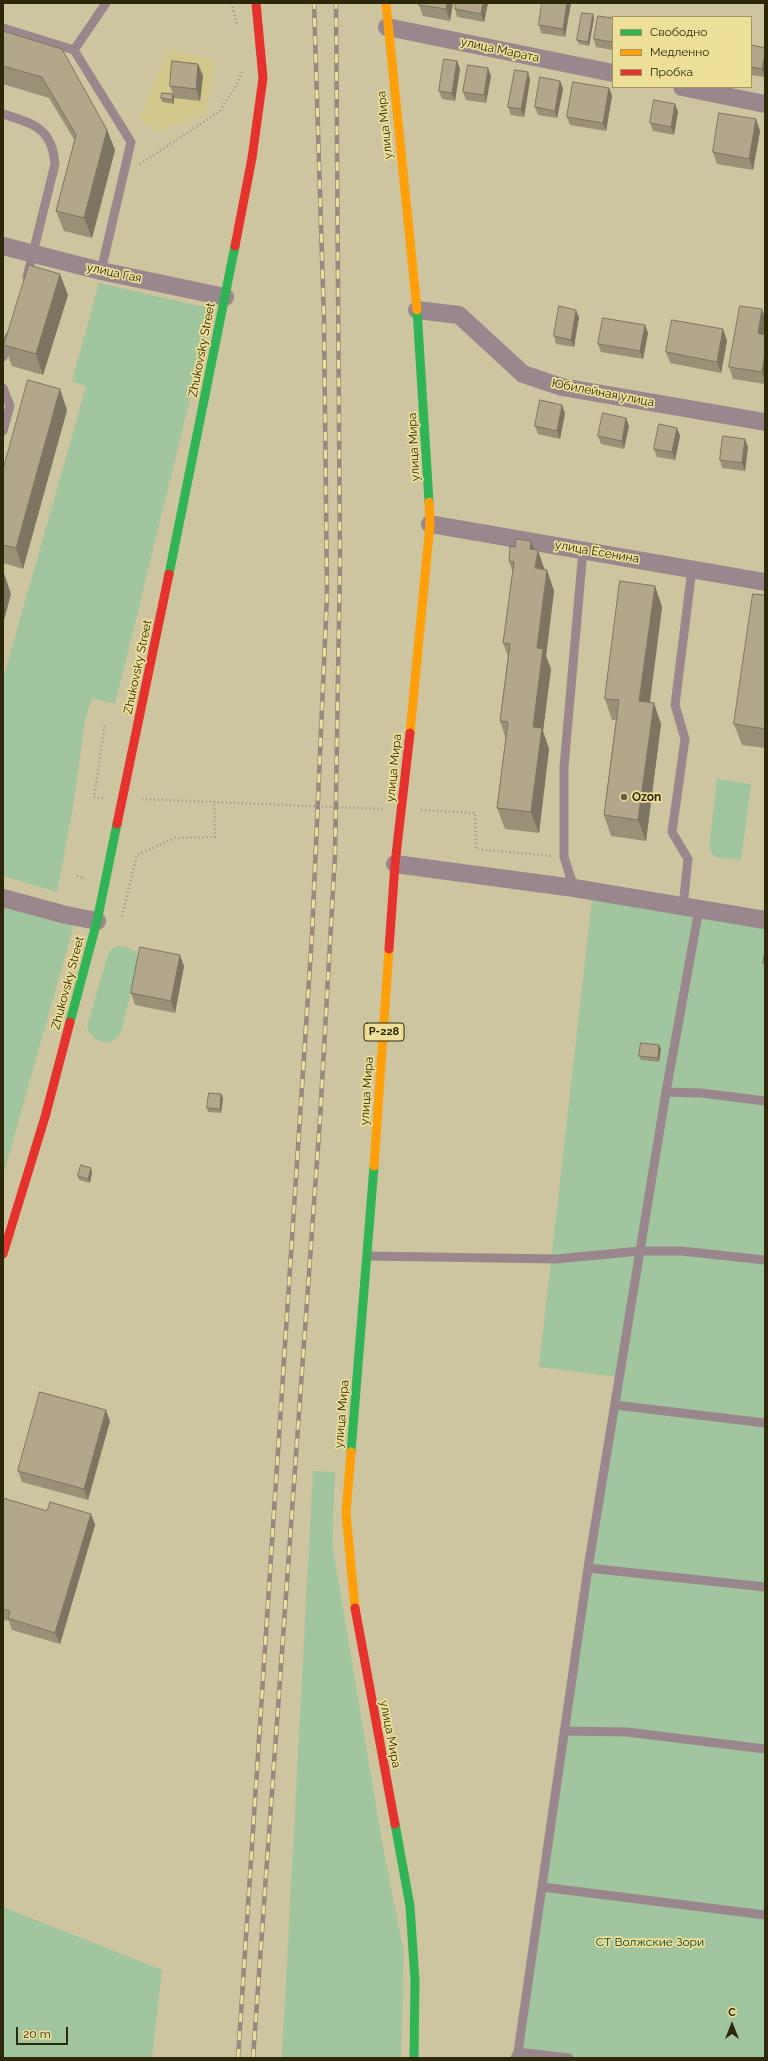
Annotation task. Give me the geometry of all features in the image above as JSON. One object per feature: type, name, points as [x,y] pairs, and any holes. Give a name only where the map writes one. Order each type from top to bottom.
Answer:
[{"type":"main road","name":"Zhukovsky Street","points":[[3,1254],[45,1117],[97,921],[225,297],[252,158],[263,78],[256,3]]},
{"type":"main road","name":"улица Мира","points":[[386,3],[387,27],[417,310],[430,524],[404,790],[395,864],[368,1256],[346,1513],[355,1611],[410,1906],[415,1981],[414,2058]]},
{"type":"street","name":"улица Марата","points":[[387,27],[612,73]]},
{"type":"street","points":[[687,88],[765,104]]},
{"type":"street","name":"улица Гая","points":[[3,246],[101,271],[225,297]]},
{"type":"street","name":"Юбилейная улица","points":[[417,310],[459,315],[523,374],[562,387],[765,422]]},
{"type":"street","name":"улица Есенина","points":[[430,524],[765,582]]},
{"type":"street","points":[[395,864],[574,888],[765,920]]},
{"type":"street","points":[[3,898],[66,915],[97,921]]},
{"type":"lane","points":[[74,50],[106,3]]},
{"type":"lane","points":[[3,28],[74,50],[131,142],[101,271]]},
{"type":"lane","points":[[3,114],[34,124],[46,135],[54,149],[56,164],[25,284]]},
{"type":"lane","points":[[3,357],[12,328]]},
{"type":"lane","points":[[3,388],[10,406],[3,431]]},
{"type":"lane","points":[[574,888],[564,858],[564,767],[583,550]]},
{"type":"lane","points":[[568,2058],[516,2055],[588,1568],[666,1092],[691,908],[688,859],[672,832],[685,739],[674,705],[692,569]]},
{"type":"lane","points":[[666,1092],[701,1093],[765,1101]]},
{"type":"lane","points":[[368,1256],[556,1259],[640,1251],[681,1251],[765,1260]]},
{"type":"lane","points":[[615,1405],[765,1423]]},
{"type":"lane","points":[[588,1568],[765,1588]]},
{"type":"lane","points":[[564,1731],[627,1732],[765,1749]]},
{"type":"lane","points":[[542,1887],[765,1915]]},
{"type":"path","points":[[123,174],[220,112],[236,86],[243,68]]},
{"type":"path","points":[[105,723],[94,797],[110,798]]},
{"type":"path","points":[[134,799],[388,809]]},
{"type":"path","points":[[122,916],[137,855],[180,836],[215,837],[214,801]]},
{"type":"path","points":[[419,810],[475,813],[476,849],[564,858]]},
{"type":"shaded area","points":[[169,49],[215,61],[206,112],[158,132],[140,118]]},
{"type":"green space","points":[[99,283],[212,309],[115,704],[92,698],[85,720],[73,807],[57,892],[3,876],[3,679],[86,387],[72,381]]},
{"type":"green space","points":[[717,779],[751,784],[741,860],[714,857],[709,848]]},
{"type":"green space","name":"СТ Волжские Зори","points":[[593,891],[765,920],[765,2058],[515,2058],[619,1377],[539,1367]]},
{"type":"green space","points":[[3,903],[74,924],[3,1176]]},
{"type":"green space","points":[[118,946],[133,950],[139,959],[139,964],[120,1034],[116,1039],[101,1042],[92,1036],[87,1026],[108,954],[112,949]]},
{"type":"green space","points":[[313,1471],[335,1472],[332,1543],[384,1853],[404,1953],[401,2058],[282,2058]]},
{"type":"green space","points":[[3,1907],[162,1970],[152,2058],[3,2058]]},
{"type":"building","points":[[420,3],[447,3],[446,9],[419,5]]},
{"type":"building","points":[[456,3],[483,3],[481,14],[455,9]]},
{"type":"building","points":[[542,3],[567,3],[563,29],[539,25]]},
{"type":"building","points":[[582,13],[593,14],[588,42],[577,40]]},
{"type":"building","points":[[598,16],[612,18],[612,42],[594,39]]},
{"type":"building","points":[[3,31],[62,49],[107,130],[84,218],[56,211],[76,135],[42,77],[3,66]]},
{"type":"building","points":[[752,45],[765,48],[762,69],[752,67]]},
{"type":"building","points":[[444,59],[457,61],[452,93],[439,91]]},
{"type":"building","points":[[172,61],[198,64],[196,89],[170,86]]},
{"type":"building","points":[[468,65],[488,68],[484,95],[463,92]]},
{"type":"building","points":[[515,70],[528,72],[521,109],[508,107]]},
{"type":"building","points":[[540,77],[560,81],[555,111],[535,107]]},
{"type":"building","points":[[573,82],[609,88],[603,123],[567,117]]},
{"type":"building","points":[[162,93],[173,94],[172,100],[161,98]]},
{"type":"building","points":[[654,100],[675,104],[671,127],[650,123]]},
{"type":"building","points":[[719,113],[756,119],[749,159],[713,152]]},
{"type":"building","points":[[29,265],[60,274],[36,354],[4,345]]},
{"type":"building","points":[[559,306],[576,310],[571,340],[554,336]]},
{"type":"building","points":[[740,306],[762,309],[758,333],[765,335],[765,353],[762,372],[729,367]]},
{"type":"building","points":[[603,318],[645,325],[640,351],[598,344]]},
{"type":"building","points":[[672,320],[723,329],[717,362],[666,352]]},
{"type":"building","points":[[28,380],[60,389],[16,548],[3,545],[3,470]]},
{"type":"building","points":[[540,400],[562,405],[557,431],[535,426]]},
{"type":"building","points":[[603,413],[626,418],[622,441],[598,436]]},
{"type":"building","points":[[659,424],[677,428],[672,452],[654,449]]},
{"type":"building","points":[[723,436],[745,439],[742,463],[720,460]]},
{"type":"building","points":[[516,539],[531,541],[530,549],[538,550],[535,568],[547,570],[537,648],[543,649],[533,727],[542,728],[531,812],[497,808],[508,722],[500,721],[510,644],[503,643],[514,562],[509,561],[510,546],[515,547]]},
{"type":"building","points":[[620,581],[655,586],[639,701],[654,703],[638,820],[604,815],[619,700],[605,699]]},
{"type":"building","points":[[753,594],[765,595],[765,729],[734,724]]},
{"type":"building","points":[[140,947],[180,955],[171,1001],[131,993]]},
{"type":"building","points":[[765,953],[765,964],[763,963]]},
{"type":"building","points":[[641,1043],[659,1045],[658,1058],[639,1056]]},
{"type":"building","points":[[209,1093],[221,1094],[220,1109],[207,1108]]},
{"type":"building","points":[[81,1165],[91,1168],[88,1179],[78,1176]]},
{"type":"building","points":[[40,1392],[106,1410],[84,1489],[18,1471]]},
{"type":"building","points":[[3,1498],[47,1511],[50,1502],[91,1514],[55,1633],[8,1618],[10,1611],[3,1609]]},
{"type":"railway","points":[[238,2058],[312,935],[327,595],[324,320],[314,3]]},
{"type":"railway","points":[[253,2058],[320,1119],[335,855],[340,562],[336,3]]},
{"type":"traffic: fast","points":[[169,574],[235,246]]},
{"type":"traffic: fast","points":[[417,310],[429,502]]},
{"type":"traffic: fast","points":[[70,1022],[97,921],[117,824]]},
{"type":"traffic: fast","points":[[351,1452],[374,1166]]},
{"type":"traffic: fast","points":[[395,1824],[410,1906],[415,1981],[414,2058]]},
{"type":"traffic: slow","points":[[386,3],[417,310]]},
{"type":"traffic: slow","points":[[410,733],[430,524],[429,502]]},
{"type":"traffic: slow","points":[[374,1166],[389,949]]},
{"type":"traffic: slow","points":[[351,1452],[346,1513],[355,1608]]},
{"type":"traffic: jam","points":[[235,246],[252,158],[263,78],[256,3]]},
{"type":"traffic: jam","points":[[117,824],[169,574]]},
{"type":"traffic: jam","points":[[389,949],[395,864],[410,733]]},
{"type":"traffic: jam","points":[[3,1254],[45,1117],[70,1022]]},
{"type":"traffic: jam","points":[[355,1608],[395,1824]]},
{"type":"place","name":"Ozon","points":[[624,797]]}]
